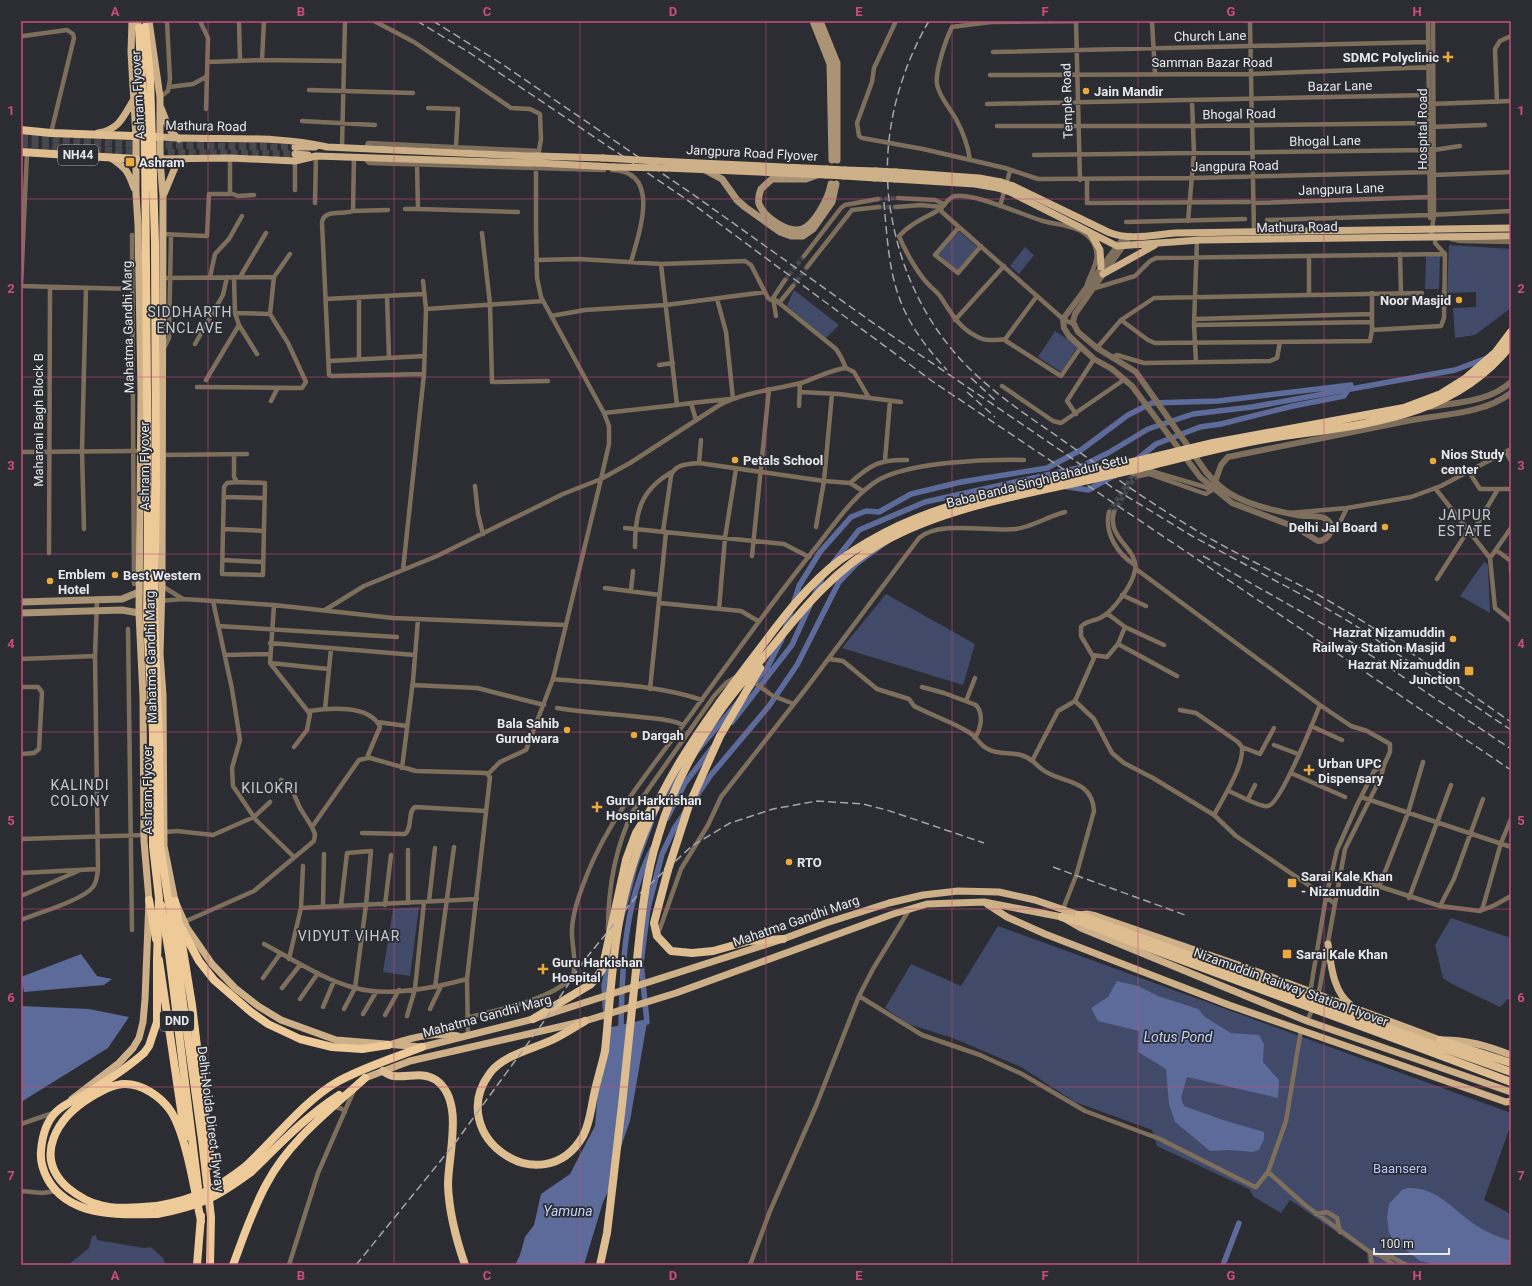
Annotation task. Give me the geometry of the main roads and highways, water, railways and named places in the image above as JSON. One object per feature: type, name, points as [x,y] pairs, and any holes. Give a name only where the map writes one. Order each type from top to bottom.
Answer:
[{"type":"highway","name":"Ashram Flyover","points":[[143,23],[148,520],[147,619],[153,732],[153,846],[159,898]]},
{"type":"highway","name":"Ashram Flyover","points":[[143,23],[150,77],[155,234],[156,485],[154,615],[159,743],[160,845],[172,903]]},
{"type":"highway","name":"Mathura Road","points":[[21,130],[51,133],[160,137]]},
{"type":"highway","name":"NH44","points":[[24,152],[136,159]]},
{"type":"highway","name":"Baba Banda Singh Bahadur Setu","points":[[588,1020],[556,1038],[497,1065],[485,1081],[479,1099],[479,1118],[485,1134],[496,1150],[511,1160],[529,1164],[547,1164],[564,1156],[576,1145],[583,1135],[589,1120],[605,1051],[620,916],[626,889],[643,835],[664,788],[705,721],[787,614],[821,577],[839,561],[873,539],[924,514],[1042,482],[1213,443],[1404,408],[1441,394],[1465,379],[1496,352],[1511,332]]},
{"type":"highway","name":"Baba Banda Singh Bahadur Setu","points":[[600,1265],[607,1233],[622,1105],[640,921],[658,834],[685,768],[709,728],[723,707],[777,640],[818,593],[848,565],[883,542],[920,524],[946,515],[1027,493],[1259,440],[1384,419],[1423,409],[1444,400],[1469,386],[1492,367],[1511,346]]},
{"type":"highway","points":[[777,640],[720,736],[689,805],[668,870],[654,923],[657,936],[671,951],[692,953],[713,951],[749,942],[783,939]]},
{"type":"highway","points":[[533,1019],[596,980],[602,970],[608,949],[618,889],[626,860],[636,833],[664,788]]},
{"type":"highway","points":[[159,898],[157,1022],[149,1046],[144,1053],[113,1078],[82,1096],[67,1102],[55,1112],[45,1132],[41,1155],[45,1173],[57,1191],[70,1202],[91,1210],[118,1214],[157,1210],[203,1194],[249,1169],[323,1105],[365,1078]]},
{"type":"highway","name":"Delhi-Noida Direct Flyway","points":[[159,898],[169,953],[193,1143],[201,1221]]},
{"type":"highway","points":[[149,900],[168,1012],[190,1173]]},
{"type":"highway","points":[[172,903],[199,961],[214,980],[262,1020],[287,1034],[317,1044],[362,1049],[388,1045]]},
{"type":"highway","points":[[172,903],[192,1005],[209,1147],[207,1182]]},
{"type":"highway","name":"Delhi-Noida Direct Flyway","points":[[172,903],[211,1217],[210,1265]]},
{"type":"highway","name":"Nizamuddin Railway Station Flyover","points":[[1062,913],[1082,922],[1124,935],[1478,1065],[1511,1082]]},
{"type":"highway","name":"Nizamuddin Railway Station Flyover","points":[[1078,915],[1124,935]]},
{"type":"highway","points":[[1440,1040],[1511,1063]]},
{"type":"highway","points":[[249,1169],[297,1115],[318,1095],[336,1082],[422,1047]]},
{"type":"highway","name":"Nizamuddin Railway Station Flyover","points":[[1478,1065],[1511,1072]]},
{"type":"highway","points":[[383,1071],[394,1076],[420,1075],[436,1080],[448,1092],[453,1120],[448,1184],[450,1211],[465,1265]]},
{"type":"highway","points":[[233,1265],[267,1183],[282,1159],[309,1128],[365,1078]]},
{"type":"highway","points":[[157,1210],[101,1206],[80,1198],[64,1184],[54,1170],[51,1154],[56,1131],[67,1116],[80,1104],[100,1091],[117,1085],[142,1087],[157,1097],[170,1110],[177,1122],[201,1221],[197,1265]]},
{"type":"main road","name":"Mahatma Gandhi Marg","points":[[67,1102],[119,1063],[133,1048],[139,1038],[144,1011],[149,900],[144,835],[142,654],[138,613],[140,493],[138,225],[136,193],[136,137],[131,52],[132,21]]},
{"type":"main road","points":[[813,21],[830,64],[834,160],[837,63],[820,21]]},
{"type":"main road","name":"Mahatma Gandhi Marg","points":[[143,23],[161,106],[160,160],[163,196],[162,234],[166,278],[162,351],[162,586],[160,601],[165,832],[164,846],[172,903],[212,964],[235,988],[258,1006],[275,1016],[336,1040],[422,1047],[533,1019],[589,999],[674,974],[889,903],[923,895],[958,892],[999,892],[1016,895],[1062,913],[1080,928],[1240,995],[1370,1044],[1511,1092]]},
{"type":"main road","points":[[89,134],[105,131],[116,126],[122,121],[134,99],[161,106],[168,126],[174,136],[178,139]]},
{"type":"main road","name":"Mathura Road","points":[[160,137],[178,139],[231,138],[308,143],[328,147],[369,148]]},
{"type":"main road","points":[[160,160],[295,154],[328,147]]},
{"type":"main road","name":"Jangpura Road Flyover","points":[[369,148],[876,171],[979,178],[1012,186],[1108,232],[1127,236]]},
{"type":"main road","name":"Jangpura Road Flyover","points":[[295,154],[368,158],[703,169],[975,184],[998,188],[1023,197],[1087,230]]},
{"type":"main road","points":[[111,158],[122,164],[128,170],[136,193],[163,196],[176,165],[186,159]]},
{"type":"main road","name":"NH44","points":[[136,159],[160,160]]},
{"type":"main road","points":[[703,169],[722,179],[737,200],[780,232],[792,236],[802,233],[810,223],[824,204],[833,184]]},
{"type":"main road","points":[[802,233],[784,227],[767,216],[759,203],[760,189],[772,179],[806,179],[818,175]]},
{"type":"main road","points":[[138,225],[163,225]]},
{"type":"main road","name":"Mathura Road","points":[[1435,234],[1511,228]]},
{"type":"main road","points":[[1087,230],[1099,247],[1102,271],[1157,244]]},
{"type":"main road","name":"Mathura Road","points":[[1087,230],[1121,246],[1254,236],[1435,234],[1511,236]]},
{"type":"main road","name":"Mathura Road","points":[[1127,236],[1175,232],[1254,236]]},
{"type":"main road","points":[[140,493],[162,494]]},
{"type":"main road","points":[[21,602],[122,599],[139,592]]},
{"type":"main road","points":[[21,613],[122,610],[138,613]]},
{"type":"main road","points":[[144,731],[163,731]]},
{"type":"main road","name":"Mahatma Gandhi Marg","points":[[365,1078],[410,1061],[588,1020],[676,993],[927,904],[984,902],[1078,915],[1086,914],[1096,916],[1250,969],[1440,1040],[1457,1039],[1476,1042],[1511,1055]]},
{"type":"main road","points":[[984,902],[1007,918],[1045,934],[1229,1005],[1506,1102],[1511,1101]]},
{"type":"main road","points":[[1328,944],[1336,984],[1342,996],[1355,1008]]},
{"type":"main road","points":[[1240,995],[1250,969]]},
{"type":"main road","points":[[1370,1044],[1380,1017]]},
{"type":"main road","points":[[388,1045],[427,1035],[441,1034],[465,1036]]},
{"type":"water","points":[[81,954],[97,976],[112,979],[104,985],[24,992],[21,977]]},
{"type":"water","name":"Lotus Pond","points":[[1117,981],[1138,986],[1158,996],[1198,1009],[1205,1017],[1231,1033],[1259,1035],[1264,1044],[1263,1062],[1279,1080],[1278,1098],[1187,1077],[1181,1098],[1184,1106],[1223,1120],[1264,1132],[1264,1139],[1259,1150],[1252,1152],[1229,1150],[1210,1151],[1175,1122],[1169,1104],[1166,1069],[1138,1052],[1139,1031],[1098,1021],[1091,1008],[1108,997]]},
{"type":"water","points":[[21,1006],[89,1009],[129,1017],[108,1048],[21,1102]]},
{"type":"water","name":"Yamuna","points":[[647,1022],[630,1121],[615,1164],[614,1180],[603,1202],[584,1265],[515,1265],[520,1255],[525,1237],[534,1225],[541,1194],[570,1174],[595,1126],[599,1079],[607,1031]]},
{"type":"water","points":[[1407,1188],[1418,1188],[1436,1195],[1485,1231],[1511,1241],[1511,1265],[1438,1265],[1420,1261],[1393,1240],[1389,1233],[1387,1217],[1389,1204],[1402,1190]]},
{"type":"waterway","points":[[833,563],[859,530],[925,502],[1078,468],[1108,453],[1148,429],[1193,414],[1252,407],[1455,370],[1487,358]]},
{"type":"waterway","points":[[1351,385],[1344,396],[1293,406],[1221,424],[1200,427],[1156,444],[1124,470],[1088,490],[1056,485],[968,502],[912,523],[856,564],[839,582],[797,665],[769,706],[711,775],[675,827],[662,854],[648,908],[641,963],[647,1022],[607,1031],[604,985],[635,866],[655,812],[674,778],[767,668],[782,639],[799,586],[820,552],[851,517],[866,511],[879,512],[911,494],[961,482],[1047,468],[1081,450],[1128,415],[1152,403],[1218,401],[1351,385]]},
{"type":"waterway","points":[[815,594],[823,576]]},
{"type":"waterway","points":[[732,722],[792,645],[810,605]]},
{"type":"waterway","points":[[667,818],[685,783],[712,748]]},
{"type":"waterway","points":[[621,1027],[622,982],[626,936],[635,892],[652,849]]},
{"type":"waterway","points":[[1223,1265],[1239,1223]]},
{"type":"tunnel","points":[[21,137],[141,145]]},
{"type":"tunnel","points":[[21,144],[134,152],[295,154]]},
{"type":"tunnel","points":[[155,145],[295,147]]},
{"type":"tunnel","points":[[878,199],[898,198]]},
{"type":"tunnel","points":[[879,207],[896,207]]},
{"type":"tunnel","points":[[785,280],[804,256]]},
{"type":"tunnel","points":[[793,286],[807,267]]},
{"type":"tunnel","points":[[1109,512],[1133,474]]},
{"type":"tunnel","points":[[1114,512],[1134,479],[1139,476]]},
{"type":"railway","points":[[417,21],[470,53],[686,199],[932,381],[1511,770]]},
{"type":"railway","points":[[433,21],[502,64],[691,193],[876,325],[1063,452],[1113,488],[1192,536],[1353,624],[1511,730]]},
{"type":"railway","points":[[929,21],[918,41],[901,84],[890,129],[887,176],[893,223],[906,270],[927,314],[955,353],[983,382],[1147,499],[1210,538],[1306,588],[1346,611],[1418,657],[1511,722]]},
{"type":"railway","points":[[884,202],[892,273],[898,293],[915,330],[947,370]]},
{"type":"railway","points":[[971,378],[996,401]]},
{"type":"railway","points":[[967,392],[995,417]]},
{"type":"railway","points":[[1203,556],[1330,628],[1511,749]]},
{"type":"railway","points":[[356,1265],[455,1143],[542,1024],[583,962],[636,897],[692,846],[730,823],[773,809],[817,801],[863,804],[887,810],[984,843]]},
{"type":"railway","points":[[1053,867],[1185,915]]},
{"type":"place","name":"SDMC Polyclinic","points":[[1448,57]]},
{"type":"place","name":"Jain Mandir","points":[[1086,91]]},
{"type":"place","name":"Ashram","points":[[130,162]]},
{"type":"place","name":"Noor Masjid","points":[[1459,300]]},
{"type":"place","name":"Petals School","points":[[735,460]]},
{"type":"place","name":"Nios Study center","points":[[1433,461]]},
{"type":"place","name":"Delhi Jal Board","points":[[1385,527]]},
{"type":"place","name":"Best Western","points":[[115,575]]},
{"type":"place","name":"Emblem Hotel","points":[[50,581]]},
{"type":"place","name":"Hazrat Nizamuddin Railway Station Masjid","points":[[1453,639]]},
{"type":"place","name":"Hazrat Nizamuddin Junction","points":[[1469,671]]},
{"type":"place","name":"Bala Sahib Gurudwara","points":[[567,730]]},
{"type":"place","name":"Dargah","points":[[634,735]]},
{"type":"place","name":"Urban UPC Dispensary","points":[[1309,770]]},
{"type":"place","name":"Guru Harkrishan Hospital","points":[[597,807]]},
{"type":"place","name":"RTO","points":[[789,862]]},
{"type":"place","name":"Sarai Kale Khan - Nizamuddin","points":[[1292,883]]},
{"type":"place","name":"Sarai Kale Khan","points":[[1287,954]]},
{"type":"place","name":"Guru Harkishan Hospital","points":[[543,969]]},
{"type":"district","name":"SIDDHARTH ENCLAVE","points":[[190,320]]},
{"type":"district","name":"JAIPUR ESTATE","points":[[1465,524]]},
{"type":"district","name":"KILOKRI","points":[[270,788]]},
{"type":"district","name":"KALINDI COLONY","points":[[80,794]]},
{"type":"district","name":"VIDYUT VIHAR","points":[[349,936]]},
{"type":"park label","name":"Baansera","points":[[1400,1168]]}]
